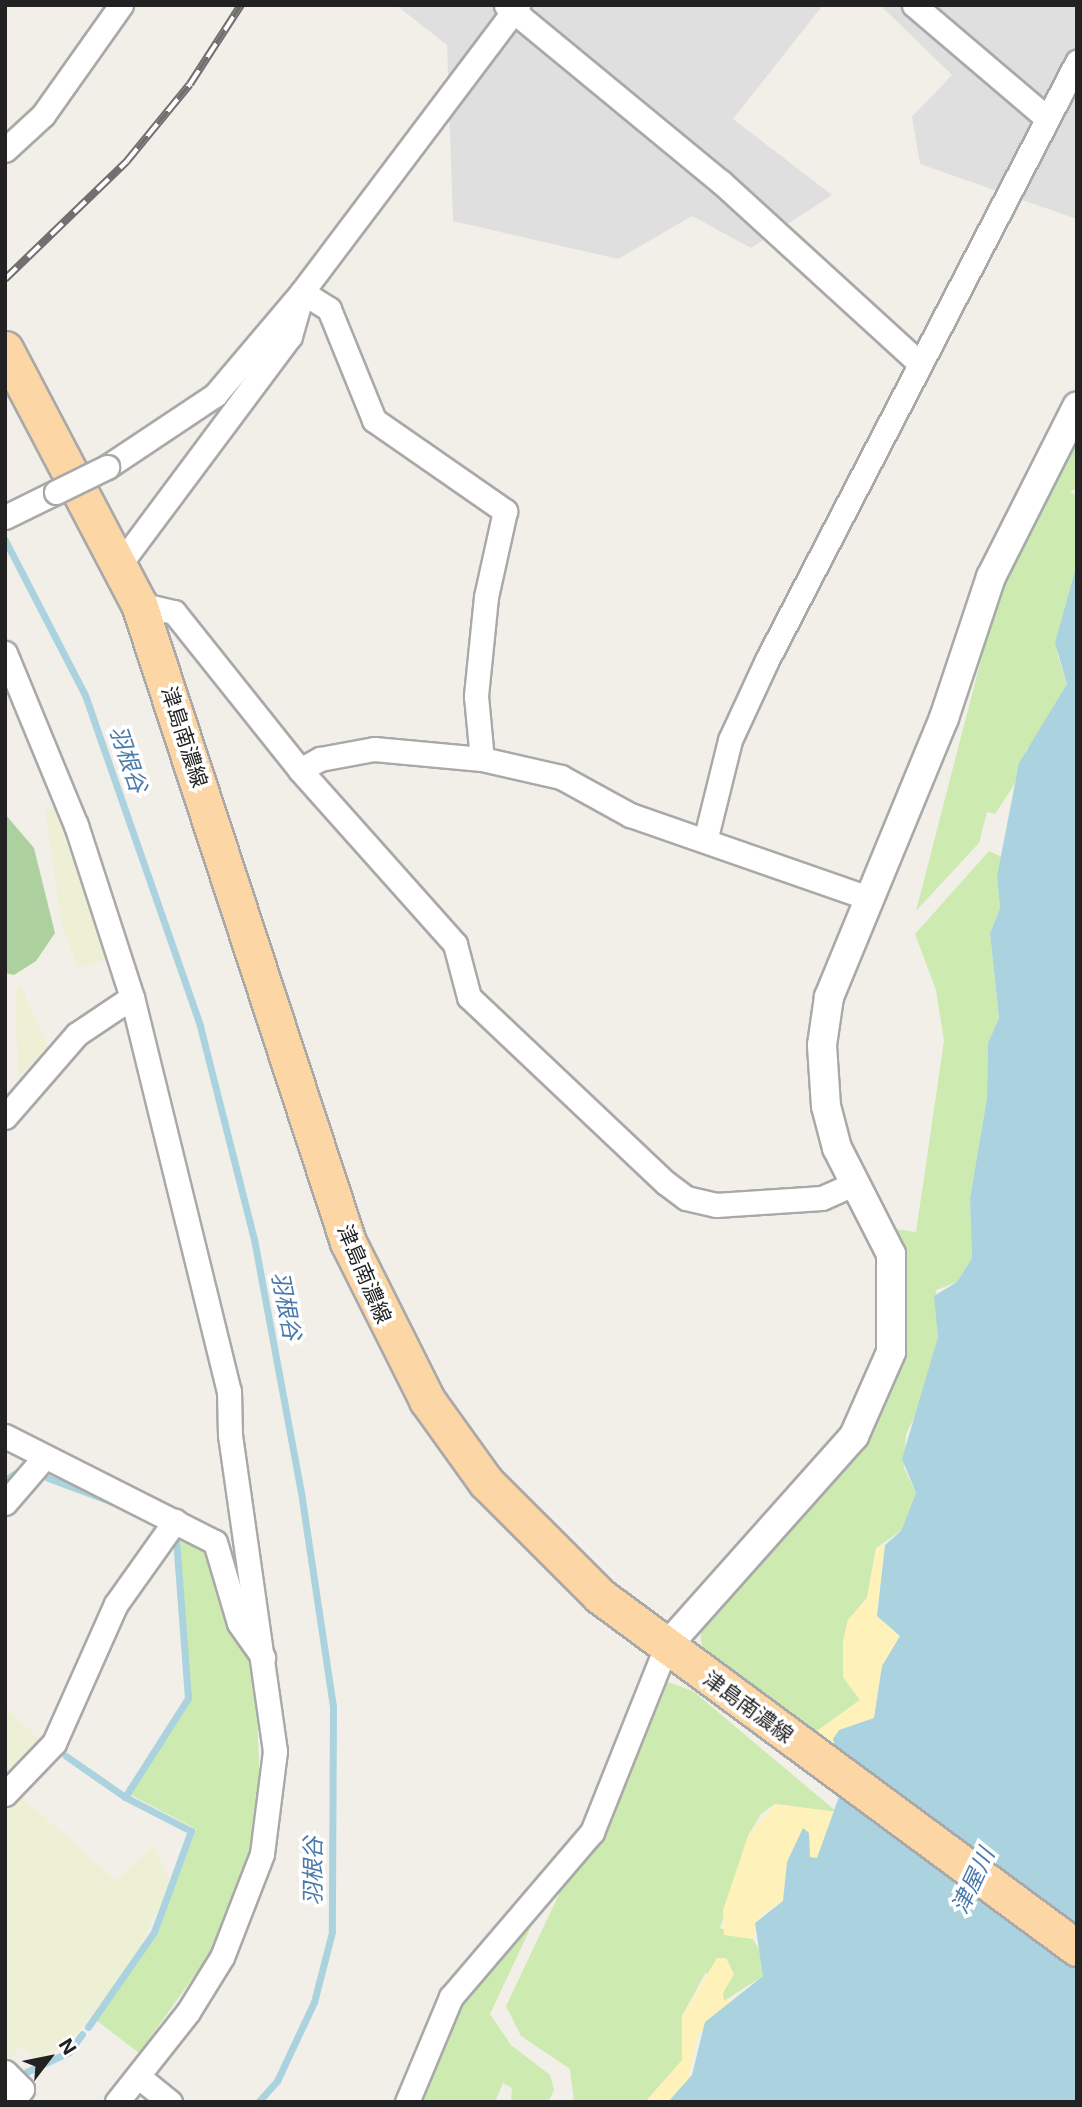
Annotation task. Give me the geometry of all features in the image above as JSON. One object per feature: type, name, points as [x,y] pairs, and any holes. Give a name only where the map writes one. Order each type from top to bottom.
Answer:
[{"type":"main road","name":"津島南濃線","points":[[5,349],[139,604],[348,1242],[389,1334],[435,1410],[535,1537],[666,1647],[1077,1948]]},
{"type":"street","points":[[5,150],[43,115],[121,5]]},
{"type":"street","points":[[914,5],[1047,118]]},
{"type":"street","points":[[5,517],[107,467],[215,395],[302,292],[512,7],[721,182],[918,362]]},
{"type":"street","points":[[706,838],[730,740],[918,362],[1077,62]]},
{"type":"street","points":[[120,564],[290,336],[302,292]]},
{"type":"street","points":[[302,292],[329,309],[374,420],[505,511],[486,597],[476,696],[482,759]]},
{"type":"street","points":[[407,2102],[451,1997],[592,1832],[666,1647],[823,1475],[876,1396],[891,1352],[891,1254],[854,1184],[826,1106],[822,1045],[829,997],[944,718],[991,577],[1077,407]]},
{"type":"street","points":[[139,604],[174,612],[300,770],[455,944],[462,961],[460,982],[469,997],[666,1183],[686,1198],[716,1205],[822,1198],[854,1184]]},
{"type":"street","points":[[5,653],[76,825],[132,998],[229,1391],[230,1435],[266,1659],[275,1751],[262,1854],[222,1957],[139,2077],[117,2102]]},
{"type":"street","points":[[300,770],[320,759],[374,749],[482,759],[561,777],[630,815],[706,838],[868,898]]},
{"type":"street","points":[[5,1117],[77,1034],[132,998]]},
{"type":"street","points":[[5,1436],[43,1459],[135,1497],[215,1542],[239,1623],[266,1659]]},
{"type":"street","points":[[5,1503],[43,1459]]},
{"type":"street","points":[[5,1794],[54,1742],[116,1604],[175,1521]]},
{"type":"street","points":[[5,2072],[22,2089],[11,2102]]},
{"type":"street","points":[[139,2077],[164,2097]]},
{"type":"shaded area","points":[[396,5],[823,5],[733,119],[832,195],[751,248],[692,216],[618,259],[453,221],[447,45]]},
{"type":"shaded area","points":[[880,5],[1077,5],[1077,219],[920,164],[912,117],[952,75]]},
{"type":"green space","points":[[1077,436],[1077,489],[1070,491],[1077,496],[1077,564],[1057,653],[1067,684],[1045,728],[1026,750],[1014,785],[995,814],[987,812],[979,843],[916,911],[1000,586]]},
{"type":"green space","points":[[62,807],[112,958],[78,968],[62,926],[45,810]]},
{"type":"green space","points":[[5,814],[34,848],[55,933],[36,961],[14,975],[5,973]]},
{"type":"green space","points":[[989,851],[1004,858],[997,876],[1000,908],[990,933],[999,1018],[988,1043],[987,1098],[970,1198],[972,1258],[957,1282],[936,1290],[938,1337],[923,1400],[906,1434],[904,1468],[916,1493],[901,1531],[876,1548],[867,1598],[848,1620],[843,1677],[860,1700],[814,1733],[703,1652],[700,1631],[838,1477],[885,1406],[899,1368],[907,1296],[895,1229],[916,1232],[944,1041],[936,990],[915,934]]},
{"type":"green space","points":[[21,985],[49,1049],[18,1077],[15,990]]},
{"type":"green space","points":[[185,1534],[213,1552],[237,1637],[256,1674],[260,1797],[250,1854],[212,1951],[139,2053],[96,2020],[157,1935],[196,1829],[131,1795],[191,1699],[180,1539]]},
{"type":"green space","points":[[668,1682],[693,1691],[837,1812],[775,1804],[761,1814],[748,1836],[720,1928],[753,1939],[765,1960],[763,1976],[724,2001],[706,1972],[682,2016],[682,2060],[666,2084],[645,2102],[574,2102],[570,2069],[521,2036],[506,2006],[572,1867],[604,1837]]},
{"type":"green space","points":[[5,1706],[42,1742],[5,1782]]},
{"type":"green space","points":[[17,1793],[116,1880],[154,1845],[171,1883],[132,1963],[86,2023],[63,2047],[36,2059],[21,2046],[7,2062],[5,1805]]},
{"type":"green space","points":[[528,1921],[531,1927],[490,2014],[511,2045],[550,2075],[554,2090],[548,2102],[511,2102],[512,2088],[503,2083],[495,2102],[414,2102],[462,2000]]},
{"type":"sand","points":[[885,1545],[877,1616],[900,1636],[882,1666],[874,1718],[849,1731],[837,1754],[814,1733],[860,1700],[843,1677],[843,1641],[848,1620],[867,1598],[876,1548]]},
{"type":"sand","points":[[775,1804],[837,1812],[817,1859],[810,1857],[809,1833],[787,1862],[783,1901],[761,1915],[753,1939],[724,1935],[723,1910],[748,1836]]},
{"type":"sand","points":[[717,1958],[726,1958],[734,1974],[723,1993],[724,2000],[732,2000],[698,2034],[687,2086],[668,2102],[645,2102],[682,2060],[682,2016]]},
{"type":"water","name":"津屋川","points":[[1077,564],[1077,2102],[668,2102],[692,2075],[705,2022],[763,1976],[755,1923],[783,1901],[787,1862],[803,1828],[809,1833],[810,1857],[817,1858],[845,1780],[833,1739],[839,1730],[874,1718],[882,1666],[900,1636],[877,1616],[885,1545],[901,1531],[916,1493],[902,1459],[938,1337],[934,1296],[957,1282],[972,1258],[970,1198],[987,1098],[988,1043],[999,1018],[990,933],[1000,908],[997,876],[1019,763],[1067,684],[1055,643]]},
{"type":"waterway","name":"羽根谷","points":[[5,540],[85,695],[200,1026],[254,1239],[302,1499],[333,1707],[332,1932],[314,2002],[277,2081],[258,2102]]},
{"type":"waterway","points":[[5,1480],[25,1467]]},
{"type":"waterway","points":[[48,1478],[113,1502]]},
{"type":"waterway","points":[[88,2027],[154,1932],[191,1831],[125,1797],[188,1698],[176,1540]]},
{"type":"waterway","points":[[66,1756],[125,1797]]},
{"type":"waterway","points":[[20,2075],[69,2052],[82,2034]]},
{"type":"railway","points":[[5,279],[127,161],[190,84],[241,5]]}]
